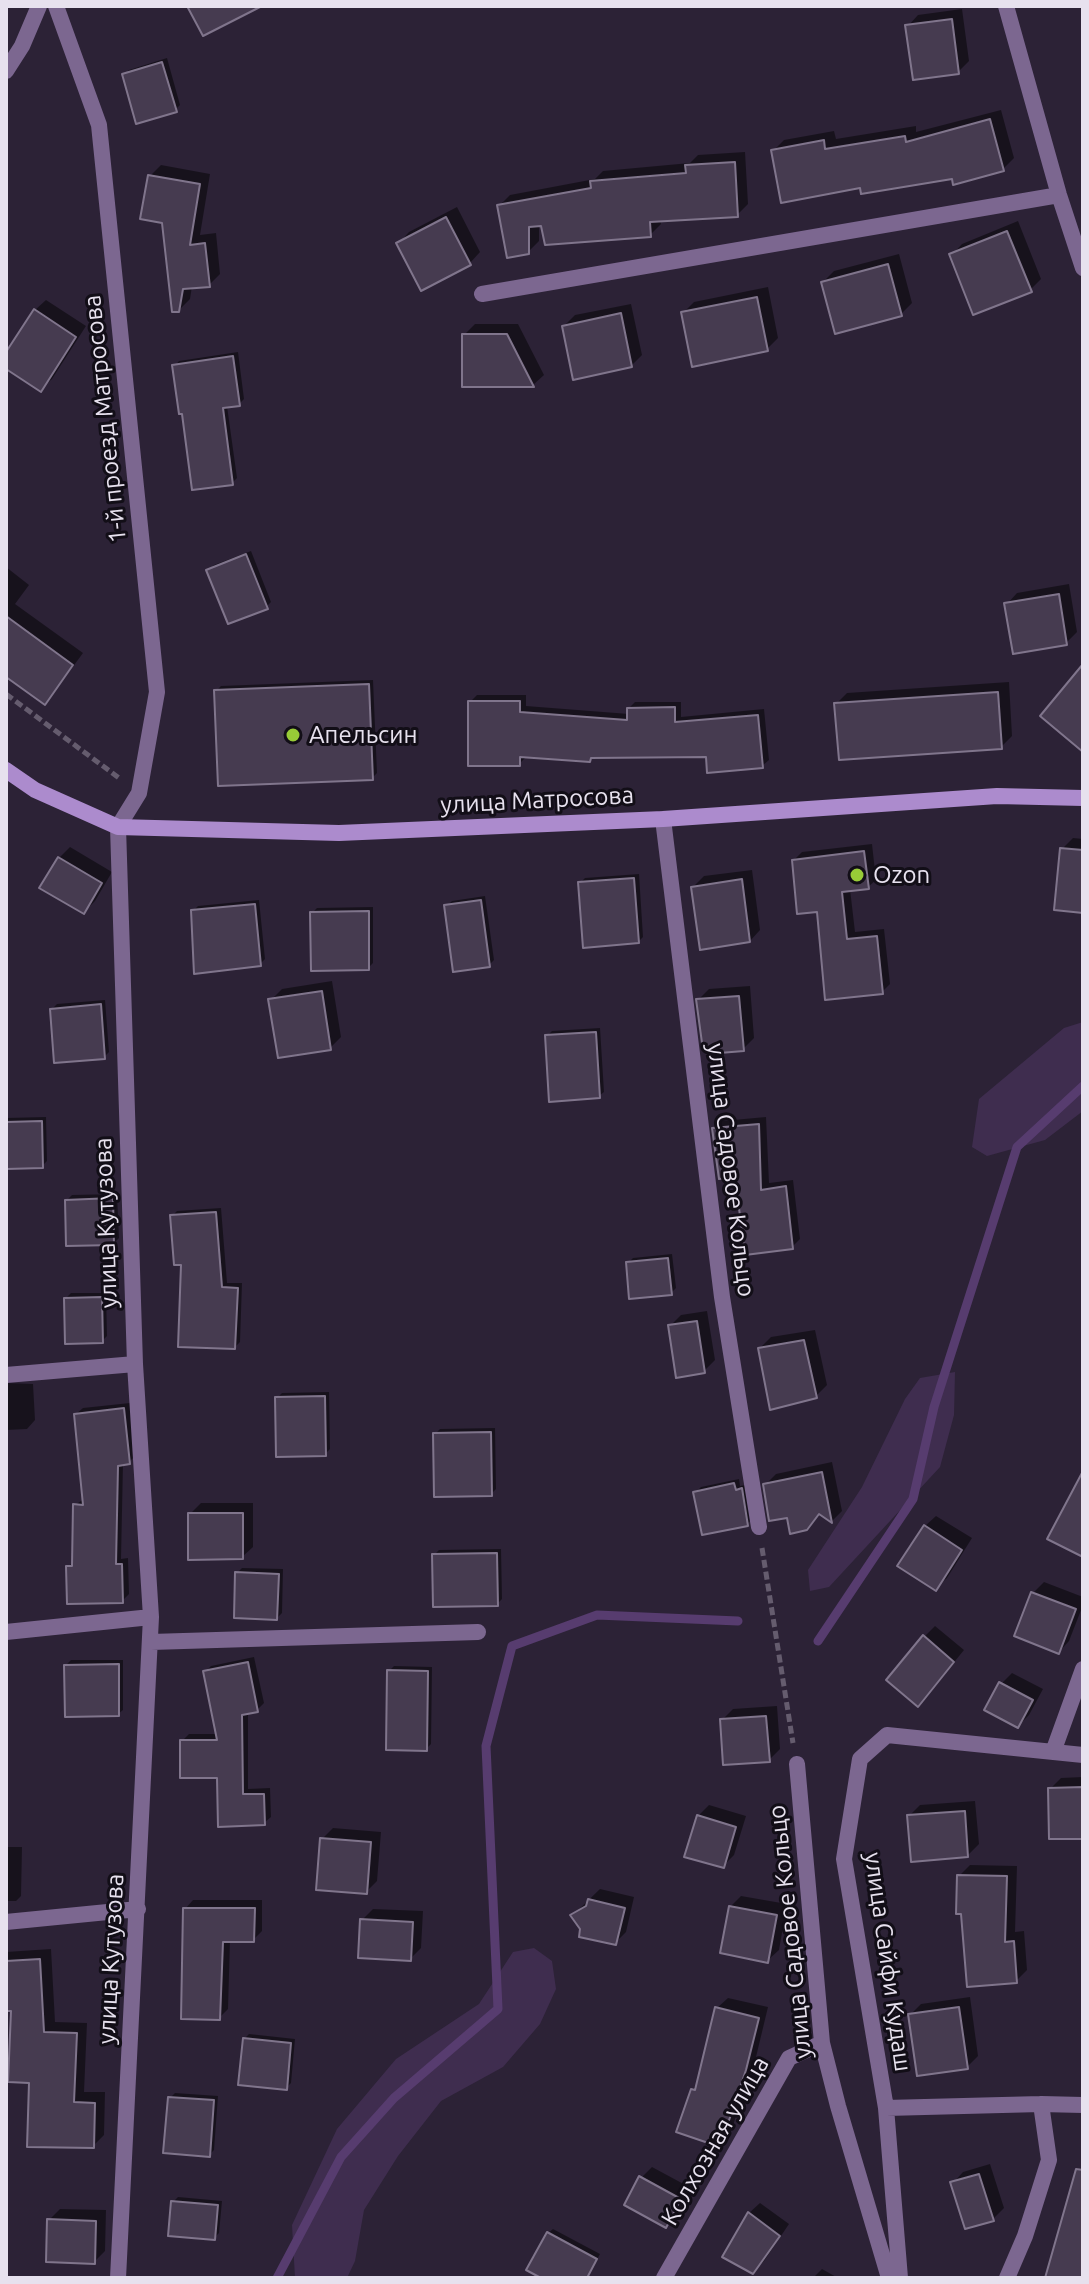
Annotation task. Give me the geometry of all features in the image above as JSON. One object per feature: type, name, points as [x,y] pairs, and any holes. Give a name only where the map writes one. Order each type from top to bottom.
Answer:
[{"type":"main road","name":"улица Матросова","points":[[6,770],[35,790],[118,827],[339,833],[663,819],[997,796],[1083,798]]},
{"type":"street","points":[[6,71],[22,46],[39,6]]},
{"type":"street","name":"1-й проезд Матросова","points":[[56,6],[99,125],[157,692],[139,793],[118,827]]},
{"type":"street","points":[[1006,6],[1059,195],[1083,268]]},
{"type":"street","points":[[482,294],[1059,195]]},
{"type":"street","name":"улица Садовое Кольцо","points":[[663,819],[722,1297],[759,1527]]},
{"type":"street","name":"улица Кутузова","points":[[118,827],[135,1364],[151,1617],[118,2278]]},
{"type":"street","points":[[6,1375],[135,1364]]},
{"type":"street","points":[[6,1632],[151,1617]]},
{"type":"street","points":[[151,1642],[478,1632]]},
{"type":"street","points":[[1053,1752],[1083,1669]]},
{"type":"street","name":"улица Сайфи Кудаш","points":[[900,2278],[886,2108],[844,1859],[860,1759],[887,1735],[1083,1755]]},
{"type":"street","name":"улица Садовое Кольцо","points":[[797,1764],[822,2043],[889,2278]]},
{"type":"street","points":[[6,1922],[138,1909]]},
{"type":"street","name":"Колхозная улица","points":[[664,2278],[789,2058],[822,2043]]},
{"type":"street","points":[[1007,2278],[1025,2236],[1049,2160],[1041,2104]]},
{"type":"street","points":[[886,2108],[1083,2105]]},
{"type":"path","points":[[6,694],[139,793]]},
{"type":"path","points":[[759,1527],[797,1764]]},
{"type":"shaded area","points":[[1083,1022],[1083,1111],[1045,1140],[987,1156],[972,1147],[979,1099],[1064,1028]]},
{"type":"shaded area","points":[[955,1372],[954,1415],[940,1467],[829,1587],[810,1591],[808,1570],[862,1487],[905,1399],[920,1378]]},
{"type":"shaded area","points":[[534,1948],[552,1961],[556,1989],[540,2024],[503,2067],[441,2101],[398,2156],[364,2210],[355,2261],[347,2278],[295,2278],[292,2225],[337,2129],[396,2059],[479,2004],[513,1952]]},
{"type":"building","points":[[187,6],[262,6],[203,36]]},
{"type":"building","points":[[952,19],[959,74],[913,80],[905,25]]},
{"type":"building","points":[[162,62],[177,112],[136,124],[122,74]]},
{"type":"building","points":[[990,119],[1004,171],[953,185],[952,179],[861,194],[860,188],[781,203],[771,150],[824,140],[825,149],[905,136],[906,142]]},
{"type":"building","points":[[735,162],[738,217],[650,222],[651,237],[545,245],[541,226],[529,227],[529,254],[507,258],[497,205],[591,188],[590,181],[686,173],[685,165]]},
{"type":"building","points":[[148,175],[200,184],[190,245],[205,243],[210,287],[183,289],[179,312],[172,312],[162,223],[140,219]]},
{"type":"building","points":[[446,217],[471,265],[421,291],[396,243]]},
{"type":"building","points":[[1007,231],[1032,292],[973,315],[949,254]]},
{"type":"building","points":[[888,264],[902,316],[835,334],[821,282]]},
{"type":"building","points":[[757,297],[768,351],[692,367],[681,312]]},
{"type":"building","points":[[34,309],[76,337],[41,392],[6,369],[6,352]]},
{"type":"building","points":[[621,313],[632,367],[573,380],[562,326]]},
{"type":"building","points":[[462,334],[507,334],[534,387],[462,387]]},
{"type":"building","points":[[233,356],[240,406],[223,408],[233,485],[192,490],[172,365]]},
{"type":"building","points":[[246,554],[268,609],[228,624],[206,570]]},
{"type":"building","points":[[1059,594],[1067,645],[1013,654],[1004,603]]},
{"type":"building","points":[[6,616],[73,665],[45,705],[6,677]]},
{"type":"building","points":[[1083,664],[1083,752],[1040,716]]},
{"type":"building","name":"Апельсин","points":[[369,684],[373,780],[218,786],[214,690]]},
{"type":"building","points":[[998,692],[1002,749],[839,760],[834,703]]},
{"type":"building","points":[[468,701],[520,701],[520,712],[627,720],[627,708],[675,707],[675,722],[758,715],[763,768],[707,773],[706,757],[591,758],[590,762],[520,757],[520,766],[468,766]]},
{"type":"building","points":[[1060,848],[1083,850],[1083,913],[1054,910]]},
{"type":"building","points":[[864,851],[869,889],[842,892],[847,939],[877,936],[883,994],[825,1000],[817,912],[797,914],[792,860]]},
{"type":"building","points":[[58,857],[102,883],[84,914],[39,888]]},
{"type":"building","points":[[634,878],[639,943],[583,948],[578,882]]},
{"type":"building","points":[[742,879],[750,942],[700,950],[691,887]]},
{"type":"building","points":[[481,900],[490,967],[453,972],[444,905]]},
{"type":"building","points":[[255,904],[261,966],[194,974],[191,910]]},
{"type":"building","points":[[369,911],[369,970],[311,971],[310,912]]},
{"type":"building","points":[[322,991],[331,1050],[278,1058],[268,999]]},
{"type":"building","points":[[739,996],[744,1051],[707,1054],[706,1043],[702,1043],[696,999]]},
{"type":"building","points":[[101,1004],[105,1059],[54,1063],[50,1009]]},
{"type":"building","points":[[596,1032],[600,1098],[549,1102],[545,1035]]},
{"type":"building","points":[[42,1121],[43,1168],[6,1169],[6,1122]]},
{"type":"building","points":[[759,1124],[761,1190],[786,1186],[793,1249],[745,1255],[735,1177],[719,1179],[712,1128]]},
{"type":"building","points":[[113,1198],[114,1245],[66,1246],[65,1200]]},
{"type":"building","points":[[216,1212],[222,1287],[238,1288],[235,1349],[178,1347],[181,1265],[174,1265],[170,1215]]},
{"type":"building","points":[[668,1258],[672,1295],[629,1299],[626,1262]]},
{"type":"building","points":[[102,1297],[103,1343],[65,1344],[64,1298]]},
{"type":"building","points":[[697,1321],[705,1373],[676,1378],[668,1325]]},
{"type":"building","points":[[804,1340],[817,1398],[770,1410],[758,1348]]},
{"type":"building","points":[[325,1396],[326,1456],[276,1457],[275,1397]]},
{"type":"building","points":[[124,1408],[130,1464],[118,1466],[116,1564],[122,1564],[123,1603],[67,1604],[66,1566],[72,1566],[73,1504],[83,1505],[74,1414]]},
{"type":"building","points":[[491,1432],[492,1496],[434,1497],[433,1433]]},
{"type":"building","points":[[1083,1471],[1083,1557],[1047,1539]]},
{"type":"building","points":[[822,1472],[832,1523],[819,1514],[807,1530],[790,1534],[787,1518],[769,1521],[763,1484]]},
{"type":"building","points":[[734,1483],[736,1490],[742,1488],[748,1526],[702,1535],[693,1492]]},
{"type":"building","points":[[188,1513],[243,1513],[243,1559],[188,1560]]},
{"type":"building","points":[[924,1525],[962,1550],[936,1591],[897,1566]]},
{"type":"building","points":[[497,1553],[498,1606],[433,1607],[432,1554]]},
{"type":"building","points":[[235,1572],[279,1574],[277,1620],[234,1618]]},
{"type":"building","points":[[1031,1592],[1076,1609],[1059,1654],[1014,1636]]},
{"type":"building","points":[[923,1635],[954,1662],[918,1707],[886,1680]]},
{"type":"building","points":[[248,1662],[258,1712],[242,1715],[243,1794],[264,1794],[265,1825],[218,1827],[217,1778],[180,1778],[180,1740],[217,1740],[203,1671]]},
{"type":"building","points":[[119,1664],[119,1716],[65,1717],[64,1665]]},
{"type":"building","points":[[387,1670],[428,1671],[427,1751],[386,1750]]},
{"type":"building","points":[[999,1682],[1033,1700],[1018,1728],[984,1710]]},
{"type":"building","points":[[766,1716],[770,1762],[723,1765],[720,1719]]},
{"type":"building","points":[[1083,1787],[1083,1839],[1049,1839],[1048,1788]]},
{"type":"building","points":[[965,1811],[968,1857],[911,1862],[907,1815]]},
{"type":"building","points":[[697,1815],[736,1827],[724,1868],[684,1857]]},
{"type":"building","points":[[320,1838],[371,1842],[367,1894],[316,1890]]},
{"type":"building","points":[[957,1875],[1007,1876],[1005,1942],[1014,1941],[1017,1983],[967,1987],[961,1914],[956,1914]]},
{"type":"building","points":[[588,1899],[625,1908],[616,1945],[579,1937],[580,1929],[570,1915],[586,1906]]},
{"type":"building","points":[[729,1906],[777,1915],[768,1963],[720,1953]]},
{"type":"building","points":[[183,1908],[255,1908],[254,1942],[223,1942],[220,2020],[181,2019]]},
{"type":"building","points":[[360,1919],[413,1922],[411,1961],[358,1958]]},
{"type":"building","points":[[40,1959],[44,2032],[77,2033],[74,2102],[95,2103],[94,2148],[27,2147],[29,2083],[8,2082],[11,2011],[6,2011],[6,1961]]},
{"type":"building","points":[[715,2007],[759,2018],[746,2070],[720,2147],[676,2132],[691,2089],[695,2090]]},
{"type":"building","points":[[959,2007],[968,2069],[917,2076],[908,2014]]},
{"type":"building","points":[[243,2038],[291,2043],[287,2090],[238,2085]]},
{"type":"building","points":[[168,2097],[214,2100],[210,2157],[163,2153]]},
{"type":"building","points":[[1076,2169],[1083,2170],[1083,2278],[1045,2278]]},
{"type":"building","points":[[979,2174],[994,2221],[965,2229],[950,2182]]},
{"type":"building","points":[[639,2176],[681,2199],[666,2228],[624,2205]]},
{"type":"building","points":[[171,2201],[218,2205],[215,2240],[168,2236]]},
{"type":"building","points":[[748,2212],[780,2236],[753,2274],[722,2257]]},
{"type":"building","points":[[47,2219],[96,2221],[95,2264],[46,2262]]},
{"type":"building","points":[[547,2232],[597,2259],[587,2278],[541,2278],[526,2270]]},
{"type":"waterway","points":[[818,1641],[913,1499],[934,1407],[1017,1147],[1083,1086]]},
{"type":"waterway","points":[[277,2278],[341,2157],[394,2098],[498,2009],[486,1746],[512,1646],[597,1615],[738,1621]]},
{"type":"place","name":"Апельсин","points":[[293,735]]},
{"type":"place","name":"Ozon","points":[[857,875]]}]
